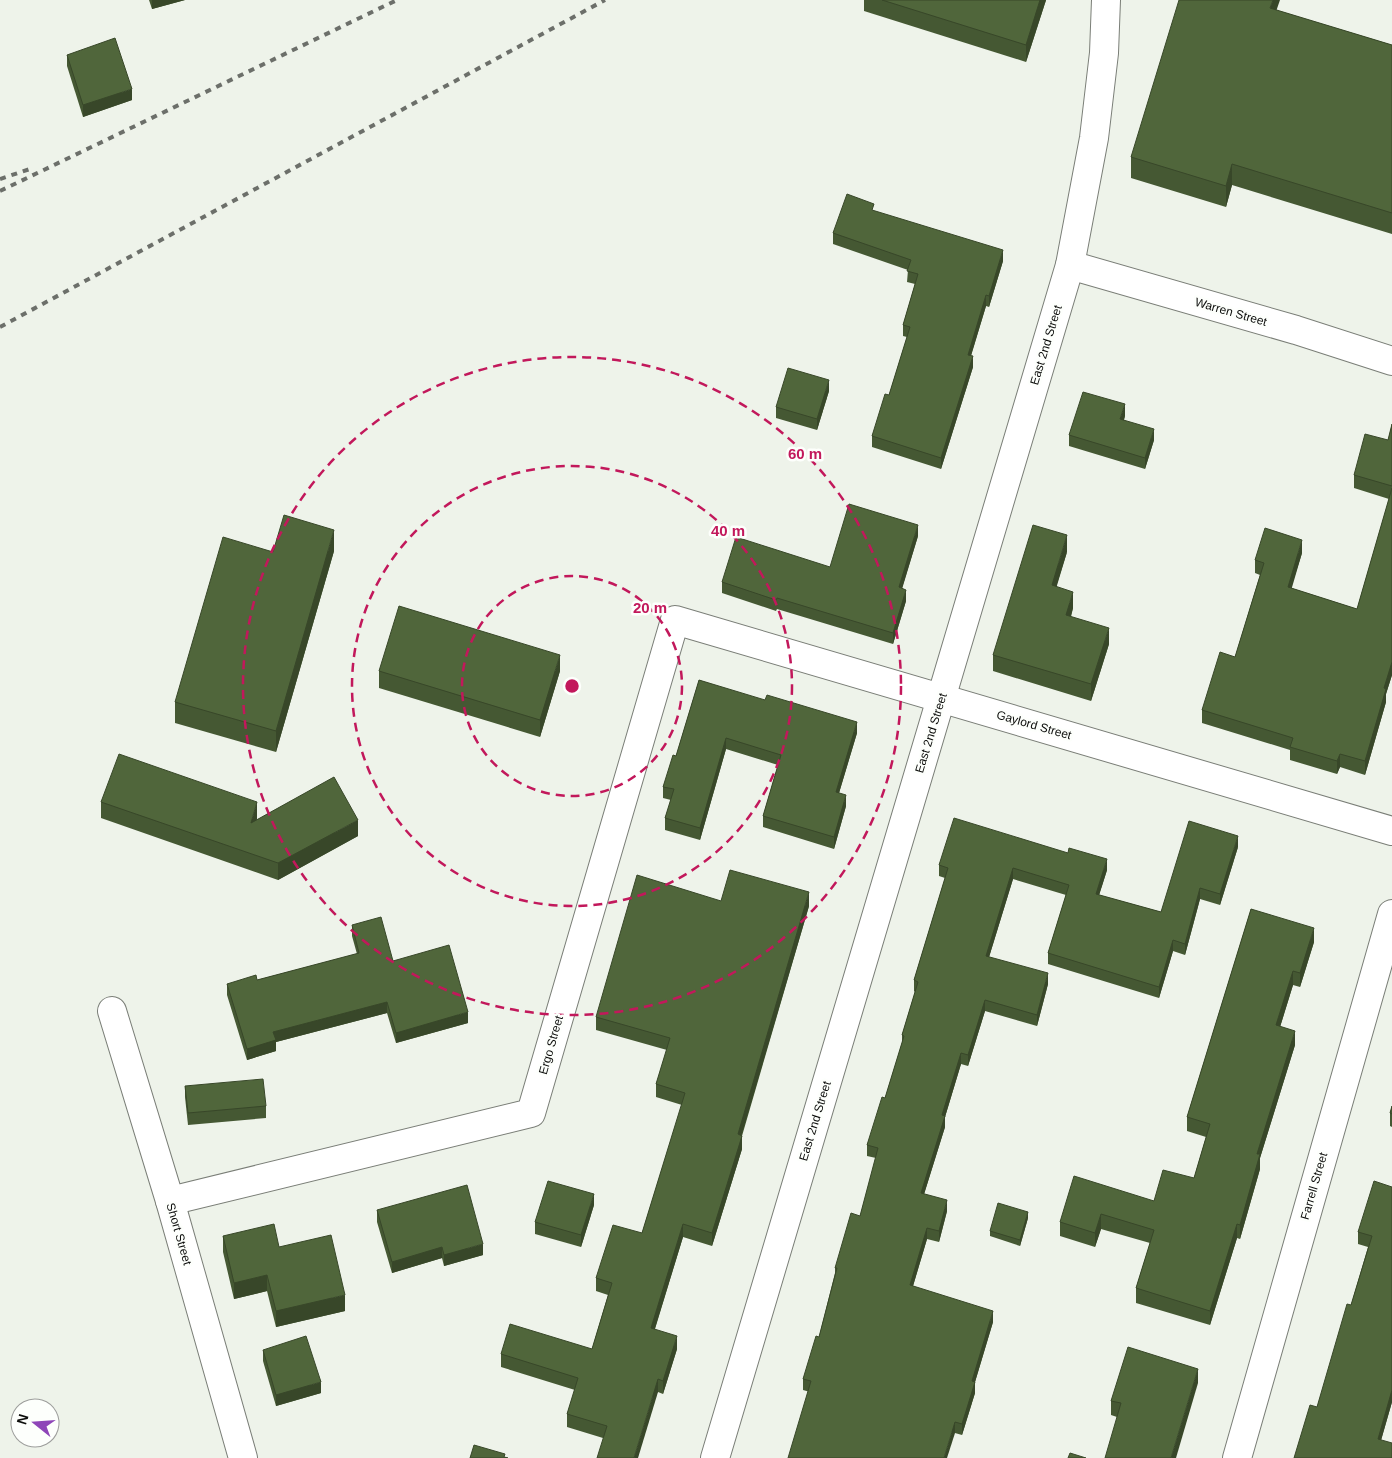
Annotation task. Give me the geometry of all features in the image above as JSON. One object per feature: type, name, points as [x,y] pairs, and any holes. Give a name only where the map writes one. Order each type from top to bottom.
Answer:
[{"type":"street","name":"East 2nd Street","points":[[715,1458],[1070,265],[1094,138],[1104,53],[1106,0]]},
{"type":"street","name":"Warren Street","points":[[1070,265],[1296,330],[1392,361]]},
{"type":"street","name":"Gaylord Street","points":[[675,620],[1392,830]]},
{"type":"street","name":"Ergo Street","points":[[170,1201],[531,1113],[675,620]]},
{"type":"street","name":"Farrell Street","points":[[1236,1458],[1392,914]]},
{"type":"street","name":"Short Street","points":[[112,1011],[170,1201],[243,1458]]},
{"type":"building","points":[[882,0],[1040,0],[1026,45]]},
{"type":"building","points":[[1179,0],[1273,0],[1270,8],[1392,45],[1392,213],[1232,164],[1226,186],[1131,157]]},
{"type":"building","points":[[115,38],[132,89],[83,105],[67,55]]},
{"type":"building","points":[[847,194],[874,204],[872,210],[1003,250],[989,296],[986,295],[968,355],[973,356],[941,458],[872,436],[885,394],[889,395],[910,327],[903,325],[918,274],[907,271],[911,260],[833,233]]},
{"type":"building","points":[[788,368],[829,380],[817,419],[776,407]]},
{"type":"building","points":[[1083,392],[1125,404],[1120,419],[1154,429],[1145,458],[1069,435]]},
{"type":"building","points":[[1392,424],[1392,486],[1354,475],[1365,434],[1388,440]]},
{"type":"building","points":[[1392,488],[1392,662],[1365,761],[1340,754],[1337,761],[1290,747],[1293,738],[1202,710],[1220,652],[1235,657],[1264,563],[1255,560],[1265,528],[1302,540],[1288,587],[1357,609]]},
{"type":"building","points":[[849,504],[918,525],[899,587],[906,590],[893,633],[777,598],[776,600],[722,582],[736,537],[830,567]]},
{"type":"building","points":[[284,515],[334,530],[276,731],[175,702],[223,537],[273,552]]},
{"type":"building","points":[[1033,525],[1067,535],[1052,585],[1073,592],[1066,615],[1109,628],[1091,684],[993,655]]},
{"type":"building","points":[[399,606],[560,655],[540,720],[379,671]]},
{"type":"building","points":[[699,680],[765,700],[767,695],[857,722],[836,792],[846,795],[834,837],[763,816],[781,755],[726,738],[700,828],[665,818],[674,789],[663,787],[673,755],[676,756]]},
{"type":"building","points":[[119,754],[257,802],[251,823],[334,777],[358,820],[278,863],[101,802]]},
{"type":"building","points":[[954,818],[1068,853],[1069,848],[1107,859],[1096,894],[1161,912],[1189,821],[1238,836],[1220,894],[1200,888],[1185,944],[1173,940],[1159,987],[1048,953],[1069,885],[1013,868],[986,956],[1048,973],[1037,1015],[985,1000],[968,1055],[961,1053],[942,1115],[945,1116],[921,1193],[947,1200],[939,1231],[927,1228],[910,1285],[993,1311],[972,1381],[975,1382],[962,1424],[955,1422],[944,1458],[788,1458],[811,1381],[803,1379],[816,1336],[819,1337],[837,1268],[835,1268],[851,1213],[860,1216],[878,1148],[867,1145],[882,1097],[885,1098],[904,1036],[902,1035],[918,982],[914,980],[948,868],[939,865]]},
{"type":"building","points":[[730,870],[809,892],[738,1134],[742,1136],[712,1233],[683,1224],[651,1328],[677,1336],[663,1381],[658,1379],[634,1458],[597,1458],[607,1426],[567,1414],[578,1378],[501,1354],[510,1324],[592,1349],[612,1283],[596,1278],[613,1225],[642,1233],[685,1093],[656,1084],[670,1038],[596,1017],[637,875],[721,901]]},
{"type":"building","points":[[1251,909],[1314,928],[1300,973],[1293,971],[1276,1025],[1295,1031],[1257,1154],[1260,1154],[1240,1225],[1237,1224],[1210,1311],[1136,1288],[1154,1230],[1101,1214],[1095,1233],[1060,1222],[1074,1176],[1154,1201],[1163,1170],[1194,1178],[1210,1124],[1187,1117]]},
{"type":"building","points":[[381,917],[393,961],[449,945],[468,1012],[396,1033],[387,1002],[273,1032],[276,1040],[247,1049],[227,984],[256,975],[257,980],[359,953],[352,925]]},
{"type":"building","points":[[263,1079],[266,1106],[188,1113],[185,1086]]},
{"type":"building","points":[[548,1181],[594,1194],[581,1235],[535,1222]]},
{"type":"building","points":[[1374,1181],[1392,1187],[1392,1390],[1378,1439],[1392,1443],[1392,1458],[1294,1458],[1310,1405],[1317,1407],[1347,1304],[1351,1305],[1372,1236],[1358,1232]]},
{"type":"building","points":[[467,1185],[483,1244],[444,1255],[442,1247],[392,1262],[377,1210]]},
{"type":"building","points":[[998,1203],[1028,1212],[1020,1240],[990,1231]]},
{"type":"building","points":[[274,1224],[279,1247],[331,1235],[345,1295],[276,1311],[267,1275],[234,1283],[223,1236]]},
{"type":"building","points":[[306,1336],[321,1382],[276,1395],[263,1350]]},
{"type":"building","points":[[1128,1347],[1198,1369],[1171,1458],[1105,1458],[1121,1403],[1111,1401]]},
{"type":"building","points":[[474,1445],[505,1454],[504,1457],[508,1458],[470,1458]]},
{"type":"building","points":[[1070,1453],[1086,1458],[1068,1458]]},
{"type":"railway","points":[[0,191],[397,0]]},
{"type":"railway","points":[[0,327],[605,0]]},
{"type":"railway","points":[[0,179],[33,168]]}]
